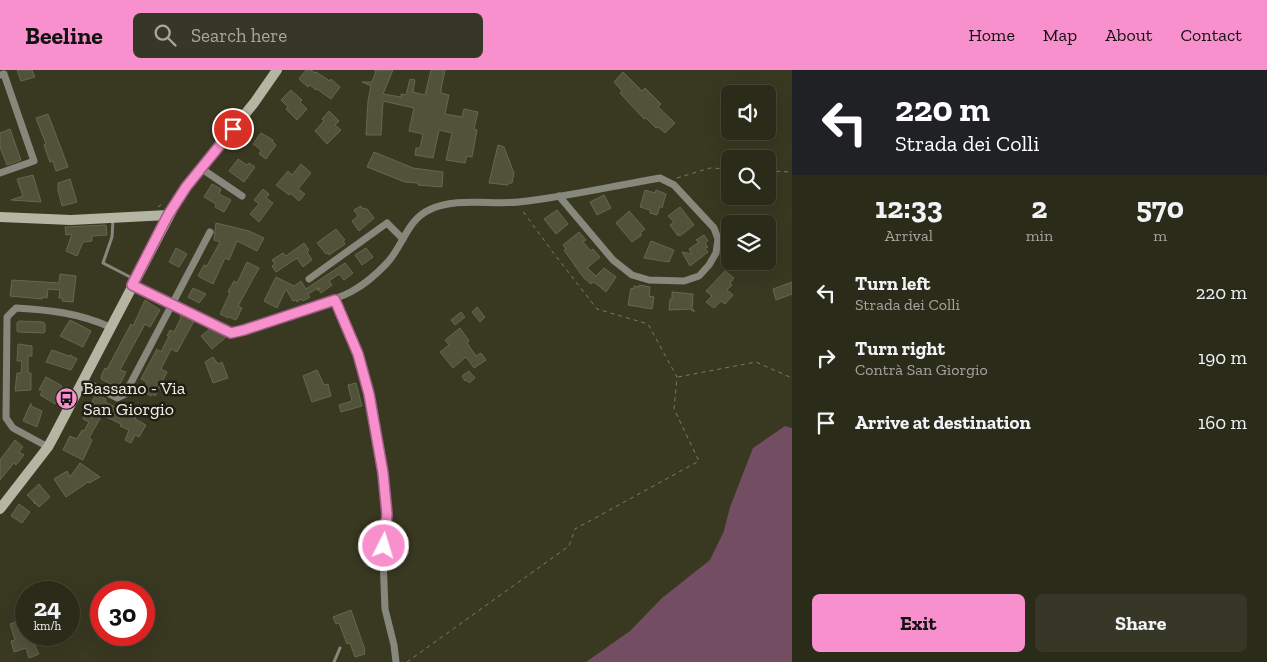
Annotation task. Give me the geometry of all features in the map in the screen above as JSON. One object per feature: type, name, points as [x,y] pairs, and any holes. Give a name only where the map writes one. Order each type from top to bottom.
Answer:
[{"type":"street","points":[[0,509],[48,447],[168,215],[186,187],[254,103],[277,70]]},
{"type":"street","points":[[0,76],[4,74],[34,161],[0,173]]},
{"type":"street","points":[[202,169],[242,196]]},
{"type":"street","points":[[133,282],[231,333],[335,300],[355,291],[372,279],[391,259],[415,220],[429,210],[453,204],[517,202],[660,178],[674,185],[714,228],[718,239],[716,253],[709,266],[699,276],[684,281],[649,280],[632,275],[613,260],[559,196]]},
{"type":"street","points":[[0,217],[71,220],[168,215]]},
{"type":"street","points":[[309,279],[387,223],[403,239]]},
{"type":"street","points":[[82,380],[117,398],[125,394],[210,232]]},
{"type":"street","points":[[335,300],[358,354],[369,394],[377,436],[387,514],[383,558],[384,600],[396,662]]},
{"type":"street","points":[[48,447],[13,428],[6,418],[3,372],[7,317],[16,308],[62,312],[90,318],[110,327]]},
{"type":"lane","points":[[113,218],[112,237],[103,263],[133,282]]},
{"type":"lane","points":[[334,662],[340,648]]},
{"type":"path","points":[[667,181],[710,168],[721,169]]},
{"type":"path","points":[[776,171],[792,172]]},
{"type":"path","points":[[151,208],[158,207],[170,199],[176,203]]},
{"type":"path","points":[[407,662],[569,546],[575,529],[700,461],[674,409],[677,377],[648,324],[597,309],[517,202]]},
{"type":"path","points":[[677,377],[756,362],[792,378]]},
{"type":"shaded area","points":[[785,426],[792,428],[792,662],[586,662],[630,631],[662,598],[710,560],[724,531],[730,507],[753,448]]},
{"type":"building","points":[[17,70],[32,70],[35,77],[21,81]]},
{"type":"building","points":[[306,70],[316,72],[330,81],[331,79],[340,87],[331,99],[310,85],[308,87],[299,79]]},
{"type":"building","points":[[374,70],[393,70],[383,94],[401,97],[401,94],[406,95],[410,79],[415,80],[413,92],[425,95],[431,70],[445,70],[441,93],[449,95],[445,114],[462,117],[464,109],[478,112],[474,129],[477,130],[472,157],[467,156],[465,163],[446,160],[452,133],[439,130],[433,158],[415,155],[416,148],[420,148],[423,134],[409,131],[414,108],[383,101],[381,135],[366,135],[371,86],[362,82],[372,82],[376,71]]},
{"type":"building","points":[[623,72],[642,91],[645,88],[661,104],[658,107],[675,123],[665,133],[658,127],[656,128],[646,118],[644,119],[620,93],[622,91],[614,82]]},
{"type":"building","points":[[291,90],[302,100],[300,102],[307,109],[297,120],[286,109],[288,107],[281,100]]},
{"type":"building","points":[[329,111],[339,121],[335,125],[341,130],[327,144],[315,131],[324,121],[322,119]]},
{"type":"building","points":[[48,114],[68,167],[56,171],[53,161],[50,162],[44,145],[46,144],[36,118]]},
{"type":"building","points":[[10,129],[21,160],[7,165],[0,147],[0,133]]},
{"type":"building","points":[[261,133],[273,140],[276,145],[266,159],[259,154],[260,149],[253,144]]},
{"type":"building","points":[[498,145],[504,147],[514,173],[512,183],[508,183],[508,185],[489,183]]},
{"type":"building","points":[[374,152],[413,168],[443,172],[442,187],[405,182],[367,167]]},
{"type":"building","points":[[238,159],[247,165],[249,163],[255,167],[244,182],[229,171]]},
{"type":"building","points":[[301,164],[311,173],[298,189],[305,194],[299,201],[276,185],[288,171],[292,175]]},
{"type":"building","points":[[33,175],[41,202],[11,200],[23,196],[17,179]]},
{"type":"building","points":[[70,179],[77,202],[62,206],[58,183]]},
{"type":"building","points":[[212,184],[221,189],[219,194],[231,200],[224,212],[215,207],[216,204],[204,197]]},
{"type":"building","points":[[263,189],[269,194],[266,198],[273,203],[259,222],[250,214],[259,204],[254,200]]},
{"type":"building","points":[[645,190],[655,193],[656,190],[666,194],[662,208],[660,206],[657,215],[650,213],[650,210],[640,207]]},
{"type":"building","points":[[604,195],[611,208],[597,215],[590,202]]},
{"type":"building","points":[[361,206],[363,209],[368,210],[374,218],[359,231],[352,221],[358,216],[354,210]]},
{"type":"building","points":[[680,207],[694,225],[680,236],[678,233],[678,236],[670,225],[674,222],[668,216]]},
{"type":"building","points":[[557,210],[568,224],[556,234],[544,219]]},
{"type":"building","points":[[629,211],[645,229],[640,233],[642,235],[632,242],[616,223]]},
{"type":"building","points":[[216,223],[249,231],[264,238],[257,251],[237,241],[229,260],[225,258],[213,284],[198,276],[204,265],[207,266],[220,242],[214,240]]},
{"type":"building","points":[[106,225],[107,235],[92,236],[92,241],[83,242],[77,256],[66,251],[72,234],[66,235],[65,227]]},
{"type":"building","points":[[336,229],[345,240],[343,241],[345,244],[329,255],[328,253],[326,254],[317,243]]},
{"type":"building","points":[[579,232],[586,240],[583,242],[600,257],[587,268],[596,276],[604,268],[616,277],[606,292],[594,282],[591,284],[583,277],[564,250],[566,249],[563,245]]},
{"type":"building","points":[[704,235],[708,241],[705,243],[708,247],[705,248],[708,252],[690,266],[682,252],[692,254],[689,249],[699,242],[696,240]]},
{"type":"building","points":[[651,241],[674,250],[669,262],[644,258]]},
{"type":"building","points":[[304,243],[309,250],[307,252],[312,260],[303,267],[297,258],[276,272],[272,266],[275,264],[272,260],[283,253],[286,256]]},
{"type":"building","points":[[176,248],[187,254],[179,267],[169,262]]},
{"type":"building","points":[[366,248],[373,257],[362,265],[355,255]]},
{"type":"building","points":[[247,262],[259,268],[238,306],[242,308],[236,320],[228,318],[220,314],[230,293],[228,292],[234,281],[237,283]]},
{"type":"building","points":[[345,263],[353,273],[344,280],[339,274],[329,281],[332,285],[321,293],[318,288],[308,294],[310,297],[297,302],[296,300],[293,301],[286,289],[277,308],[264,301],[276,277],[294,286],[301,281],[306,289]]},
{"type":"building","points":[[725,271],[734,278],[730,283],[732,285],[727,290],[733,295],[725,304],[721,301],[714,308],[706,302],[712,296],[706,291]]},
{"type":"building","points":[[60,274],[76,276],[73,302],[62,301],[63,298],[59,298],[60,290],[48,289],[47,298],[42,297],[42,299],[10,296],[12,280],[59,283]]},
{"type":"building","points":[[792,282],[792,294],[776,300],[773,289]]},
{"type":"building","points":[[639,285],[650,287],[649,296],[654,297],[652,309],[628,305],[631,288],[634,289],[634,286],[639,287]]},
{"type":"building","points":[[193,288],[206,294],[199,303],[188,297]]},
{"type":"building","points":[[672,292],[693,294],[692,309],[669,310]]},
{"type":"building","points":[[145,300],[160,310],[150,327],[145,324],[120,370],[126,372],[118,388],[101,379],[102,374],[105,368],[107,369],[131,324],[133,326]]},
{"type":"building","points":[[477,307],[485,317],[480,322],[472,312]]},
{"type":"building","points":[[461,312],[465,317],[455,325],[451,320]]},
{"type":"building","points":[[181,315],[194,321],[177,352],[171,349],[161,369],[167,372],[155,396],[152,394],[151,396],[144,392],[143,390],[147,382],[141,379],[157,349],[161,352],[170,330],[174,332]]},
{"type":"building","points":[[70,320],[91,331],[83,347],[60,336]]},
{"type":"building","points":[[19,321],[43,322],[45,324],[45,332],[19,332],[17,331],[17,323]]},
{"type":"building","points":[[460,328],[476,356],[481,353],[486,360],[474,368],[466,357],[453,368],[440,352],[449,345],[445,340]]},
{"type":"building","points":[[210,329],[223,335],[225,338],[212,349],[201,336]]},
{"type":"building","points":[[18,344],[32,346],[32,356],[28,356],[31,390],[15,391],[17,373],[21,373],[22,361],[17,361]]},
{"type":"building","points":[[52,350],[77,359],[71,370],[46,362]]},
{"type":"building","points":[[213,357],[218,364],[222,362],[228,378],[213,383],[205,362]]},
{"type":"building","points":[[317,370],[324,385],[328,384],[331,396],[312,402],[303,376]]},
{"type":"building","points":[[469,371],[475,378],[469,383],[462,376]]},
{"type":"building","points":[[46,377],[62,386],[55,404],[40,395],[43,390],[39,390]]},
{"type":"building","points":[[356,383],[362,406],[341,412],[339,405],[352,401],[348,385]]},
{"type":"building","points":[[96,394],[106,399],[105,402],[136,417],[135,419],[146,425],[139,437],[135,435],[131,443],[125,440],[129,430],[102,415],[89,438],[92,440],[83,460],[63,450],[70,436],[77,439],[82,430],[84,431],[89,422],[83,419]]},
{"type":"building","points":[[31,403],[31,406],[42,411],[37,427],[23,421]]},
{"type":"building","points":[[15,440],[23,447],[19,452],[24,455],[16,465],[14,463],[0,480],[0,460]]},
{"type":"building","points":[[80,463],[100,477],[88,482],[66,497],[54,479],[67,471],[70,477]]},
{"type":"building","points":[[39,484],[50,497],[39,507],[27,495]]},
{"type":"building","points":[[19,504],[30,512],[22,523],[11,516]]},
{"type":"building","points":[[351,610],[365,650],[365,654],[355,657],[350,643],[347,644],[339,623],[336,624],[333,617]]},
{"type":"building","points":[[15,622],[15,640],[10,624]]},
{"type":"building","points":[[15,640],[15,646],[35,646],[39,654],[29,658],[26,648],[14,652],[11,641]]},
{"type":"place","name":"Bassano - Via San Giorgio","points":[[67,398]]},
{"type":"route","points":[[233,129],[186,187],[168,215],[132,285],[231,333],[335,300],[358,354],[369,394],[383,473],[387,514],[384,546]]}]
